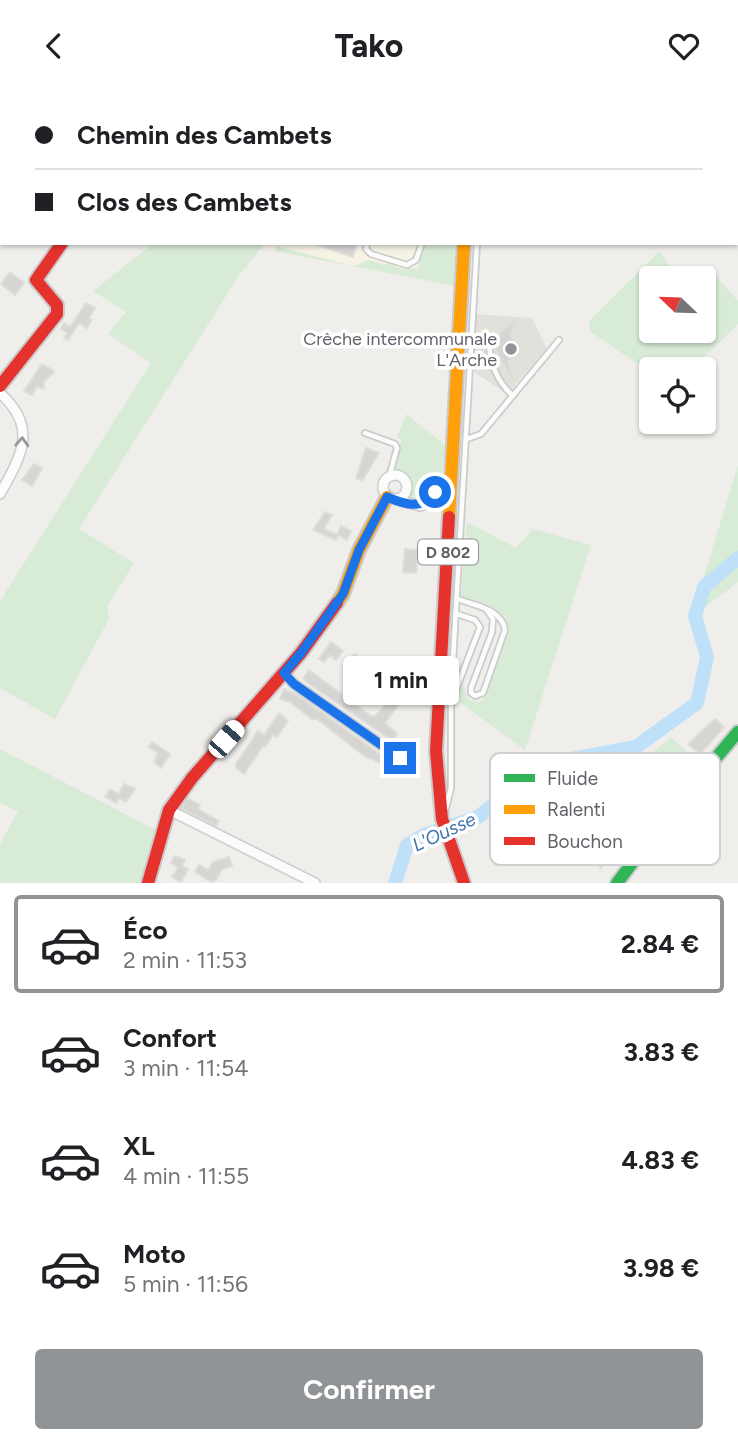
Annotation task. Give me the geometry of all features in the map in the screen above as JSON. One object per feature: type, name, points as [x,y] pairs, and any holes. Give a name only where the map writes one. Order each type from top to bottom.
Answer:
[{"type":"street","points":[[0,386],[57,314],[57,305],[36,279],[61,245]]},
{"type":"street","name":"D 802","points":[[464,245],[436,751],[443,821],[448,843],[464,883]]},
{"type":"street","points":[[0,393],[17,412],[23,441],[20,458],[3,482],[0,494]]},
{"type":"street","points":[[148,883],[169,810],[192,778],[301,653],[343,594],[359,550],[392,498],[405,495],[407,483],[401,477],[389,477],[383,486],[392,498],[420,506],[426,504],[438,486]]},
{"type":"street","points":[[284,673],[294,684],[400,758],[408,758]]},
{"type":"street","points":[[720,753],[738,731]]},
{"type":"street","points":[[169,810],[315,883]]},
{"type":"street","points":[[617,883],[631,865]]},
{"type":"lane","points":[[367,245],[366,249],[371,254],[407,265],[416,260],[421,245]]},
{"type":"lane","points":[[443,821],[450,788],[451,704],[477,245]]},
{"type":"lane","points":[[467,439],[481,434],[559,339]]},
{"type":"lane","points":[[489,343],[494,369],[501,384],[512,395]]},
{"type":"lane","points":[[365,433],[395,444],[397,448],[389,477]]},
{"type":"lane","points":[[458,599],[486,609],[502,616],[505,629],[483,693],[475,696],[471,693],[471,688],[492,632],[493,619],[486,609]]},
{"type":"lane","points":[[451,704],[480,627],[475,620],[457,614]]},
{"type":"shaded area","points":[[264,245],[457,245],[456,286],[263,248]]},
{"type":"shaded area","points":[[472,314],[532,318],[547,349],[507,394],[471,370]]},
{"type":"green space","points":[[151,245],[263,245],[238,277],[79,529],[134,563],[107,607],[109,619],[55,719],[0,688],[0,601],[151,363],[108,334],[126,312],[93,291]]},
{"type":"green space","points":[[424,245],[457,245],[456,286],[275,251],[276,246],[353,266],[369,260],[402,269],[418,268]]},
{"type":"green space","points":[[660,251],[669,266],[645,266]]},
{"type":"green space","points":[[639,272],[639,343],[716,343],[716,276],[738,301],[738,324],[704,357],[639,357],[639,365],[591,332],[589,321]]},
{"type":"green space","points":[[406,414],[445,445],[441,486],[419,504],[405,500],[409,481],[404,474],[391,471],[401,440],[397,437]]},
{"type":"green space","points":[[738,465],[738,582],[691,618]]},
{"type":"green space","points":[[467,522],[516,548],[533,529],[591,545],[525,750],[457,700],[455,683],[463,685],[468,700],[480,702],[485,698],[509,629],[505,616],[461,596]]},
{"type":"green space","points":[[671,737],[689,753],[652,753]]},
{"type":"green space","points":[[0,749],[158,831],[145,883],[0,883],[0,844],[18,811],[0,803]]},
{"type":"building","points":[[318,245],[356,245],[353,257]]},
{"type":"building","points":[[10,272],[24,283],[15,295],[1,284]]},
{"type":"building","points":[[86,303],[95,308],[87,328],[79,323],[68,340],[64,338],[67,333],[61,329],[64,323],[70,327]]},
{"type":"building","name":"Crèche intercommunale L'Arche","points":[[516,320],[510,335],[517,347],[515,355],[508,361],[512,379],[497,352],[495,353],[495,347],[501,332]]},
{"type":"building","points":[[42,364],[54,371],[44,381],[44,388],[37,387],[32,395],[24,391]]},
{"type":"building","points":[[366,448],[379,453],[362,481],[356,478]]},
{"type":"building","points":[[34,464],[42,468],[32,486],[22,480]]},
{"type":"building","points":[[325,512],[332,515],[324,529],[337,535],[341,526],[351,531],[347,540],[338,535],[336,540],[313,530]]},
{"type":"building","points":[[405,549],[418,550],[416,573],[403,572]]},
{"type":"building","points":[[331,642],[343,651],[336,660],[330,655],[324,662],[319,659]]},
{"type":"building","points":[[354,654],[367,663],[362,670],[361,679],[353,678],[354,662],[350,660]]},
{"type":"building","points":[[309,670],[371,716],[381,710],[392,695],[397,699],[395,702],[399,704],[385,723],[397,734],[393,741],[305,681],[304,677]]},
{"type":"building","points":[[284,689],[297,695],[399,768],[395,773],[367,758],[317,719],[312,719],[290,702],[280,699]]},
{"type":"building","points":[[279,713],[288,721],[277,737],[273,735],[265,747],[263,746],[244,774],[236,768],[236,764],[258,731],[264,735]]},
{"type":"building","points":[[715,719],[724,727],[701,753],[688,744]]},
{"type":"building","points":[[152,742],[170,754],[161,768],[154,762],[158,753],[149,747]]},
{"type":"building","points":[[124,784],[135,789],[126,802],[119,798],[116,803],[105,797],[110,789],[119,794]]},
{"type":"building","points":[[188,798],[200,805],[198,809],[219,821],[216,826],[181,808]]},
{"type":"building","points":[[175,856],[185,860],[182,866],[188,869],[181,882],[172,877],[178,867],[171,863]]},
{"type":"building","points":[[229,857],[232,866],[222,869],[216,880],[211,882],[195,872],[199,865],[208,870],[213,862]]},
{"type":"waterway","name":"L'Ousse","points":[[604,753],[636,747],[697,703],[707,657],[695,616],[704,587],[738,558]]},
{"type":"waterway","name":"L'Ousse","points":[[395,883],[407,845],[424,835],[478,817],[490,808]]},
{"type":"traffic: fast","points":[[720,753],[738,732]]},
{"type":"traffic: fast","points":[[617,883],[631,865]]},
{"type":"traffic: slow","points":[[449,517],[464,245]]},
{"type":"traffic: slow","points":[[337,603],[359,550],[387,497]]},
{"type":"traffic: jam","points":[[0,386],[57,314],[57,305],[36,280],[61,245]]},
{"type":"traffic: jam","points":[[449,517],[436,751],[442,819],[464,883]]},
{"type":"traffic: jam","points":[[148,883],[169,810],[192,778],[301,653],[337,603]]},
{"type":"place","name":"Crèche intercommunale L'Arche","points":[[511,349]]},
{"type":"route","points":[[400,758],[294,684],[284,673],[343,594],[359,550],[387,497],[420,506],[426,504],[435,492]]}]
